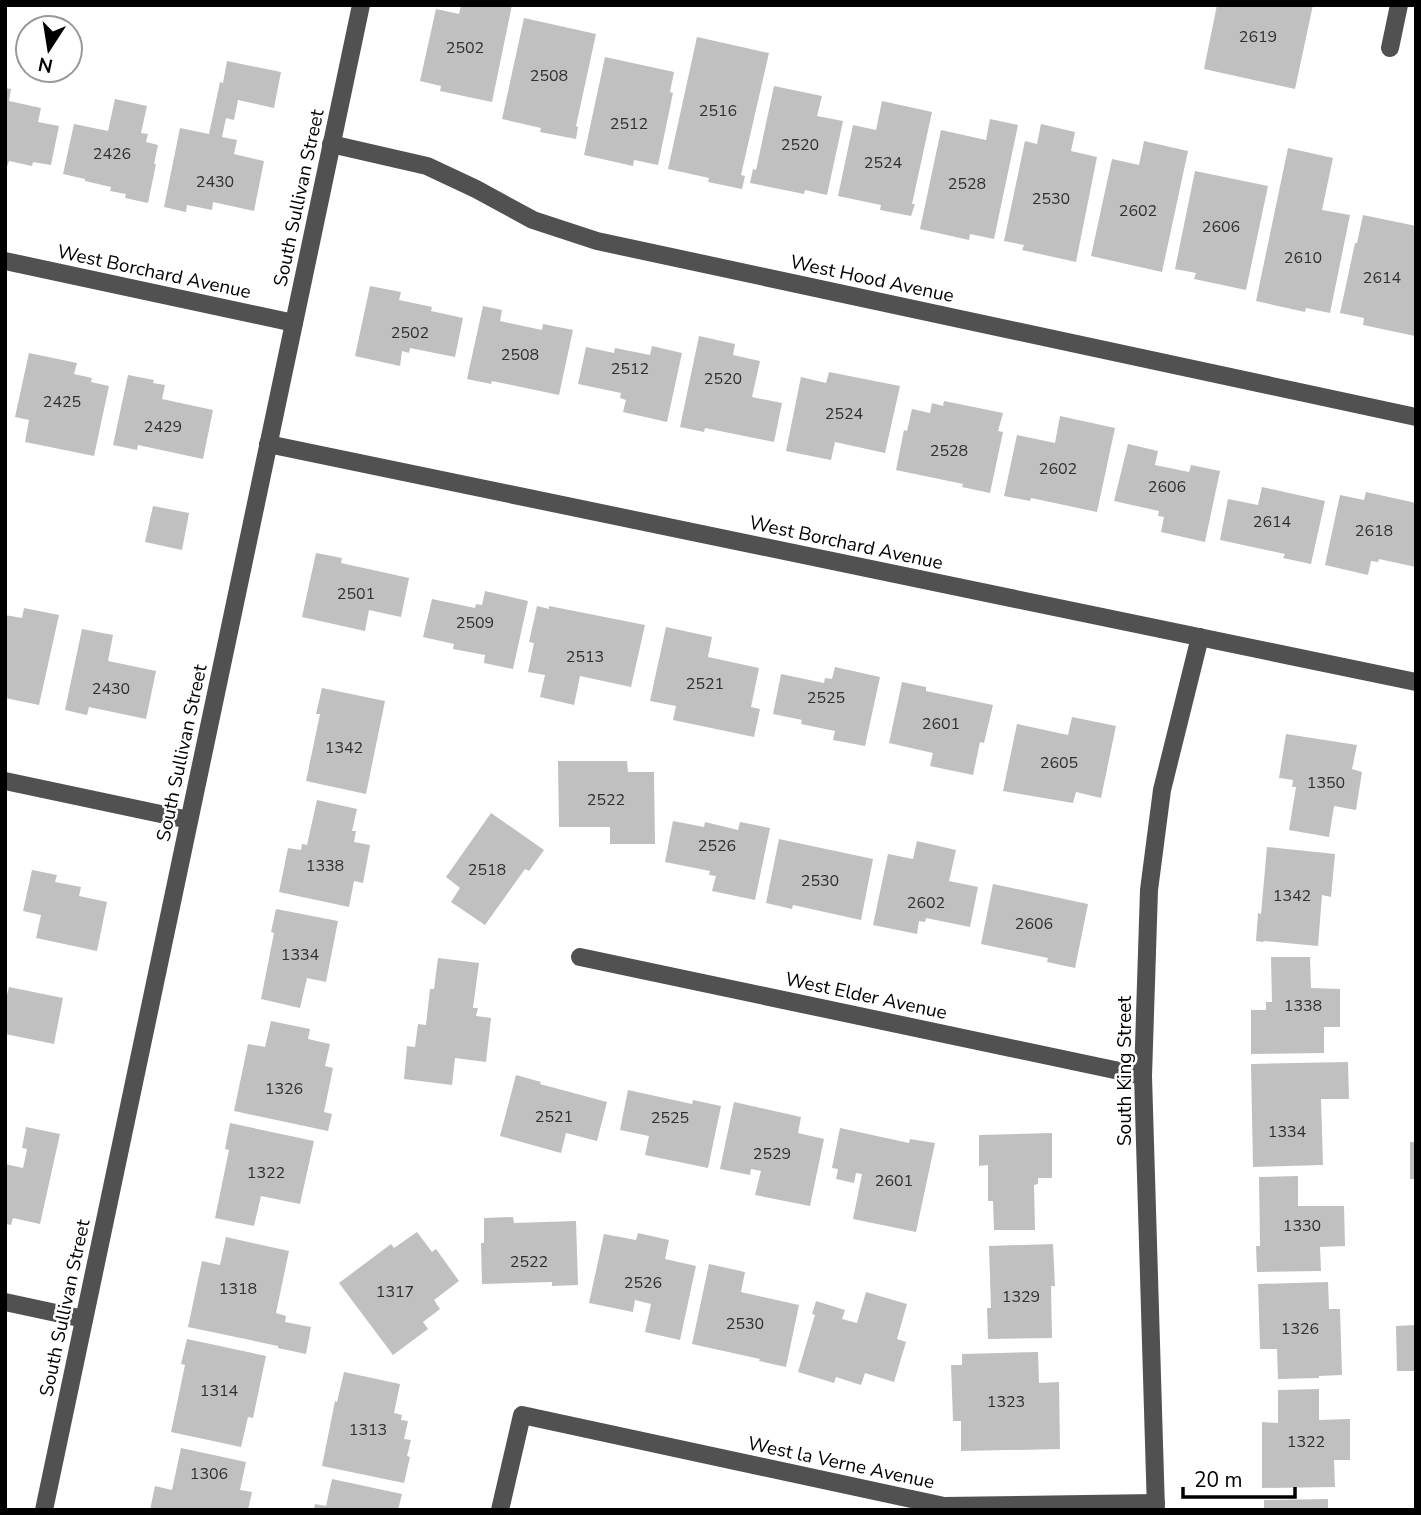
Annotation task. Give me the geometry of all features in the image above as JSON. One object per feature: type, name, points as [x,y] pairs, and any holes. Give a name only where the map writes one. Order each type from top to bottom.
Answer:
[{"type":"street","name":"South Sullivan Street","points":[[44,1510],[361,5]]},
{"type":"street","points":[[1390,48],[1399,5]]},
{"type":"street","name":"West Hood Avenue","points":[[331,144],[427,166],[533,220],[597,241],[1416,417]]},
{"type":"street","name":"West Borchard Avenue","points":[[5,261],[294,323]]},
{"type":"street","name":"West Borchard Avenue","points":[[268,444],[1416,682]]},
{"type":"street","name":"South King Street","points":[[1156,1506],[1143,1076],[1149,890],[1162,790],[1200,637]]},
{"type":"street","points":[[5,781],[189,820]]},
{"type":"street","name":"West Elder Avenue","points":[[580,957],[1143,1076]]},
{"type":"street","points":[[5,1302],[84,1319]]},
{"type":"street","name":"West la Verne Avenue","points":[[500,1510],[522,1415],[944,1506],[1156,1506]]},
{"type":"building","points":[[461,5],[512,5],[492,102],[440,91],[441,86],[420,81],[436,9],[459,14]]},
{"type":"building","points":[[1217,5],[1313,5],[1295,89],[1204,69]]},
{"type":"building","points":[[524,18],[596,34],[576,126],[576,139],[540,132],[541,128],[502,119]]},
{"type":"building","points":[[697,37],[769,53],[741,175],[745,176],[742,189],[708,182],[709,178],[668,169]]},
{"type":"building","points":[[605,57],[674,72],[670,92],[673,93],[658,165],[634,160],[633,166],[584,155]]},
{"type":"building","points":[[227,61],[281,72],[274,108],[238,100],[234,120],[226,118],[222,137],[237,140],[234,154],[264,161],[254,211],[213,202],[212,210],[187,205],[186,212],[164,207],[180,128],[209,134]]},
{"type":"building","points":[[774,86],[822,96],[817,116],[843,121],[827,195],[805,190],[804,194],[750,183],[753,169],[756,170]]},
{"type":"building","points":[[5,88],[11,89],[9,101],[41,108],[38,122],[59,126],[51,165],[33,162],[32,166],[9,161],[5,172]]},
{"type":"building","points":[[115,99],[147,106],[141,133],[148,134],[146,142],[158,145],[148,203],[125,198],[126,194],[110,191],[111,187],[63,174],[74,124],[108,131]]},
{"type":"building","points":[[882,101],[932,112],[911,216],[880,210],[881,205],[838,196],[853,125],[876,130]]},
{"type":"building","points":[[990,119],[1018,125],[994,239],[970,234],[969,240],[920,229],[941,130],[986,140]]},
{"type":"building","points":[[1041,124],[1075,132],[1071,151],[1097,157],[1076,262],[1022,250],[1024,245],[1004,241],[1025,141],[1037,144]]},
{"type":"building","points":[[1144,141],[1188,151],[1162,272],[1091,256],[1112,159],[1139,165]]},
{"type":"building","points":[[1288,148],[1333,158],[1322,210],[1350,215],[1330,313],[1306,308],[1305,312],[1256,301]]},
{"type":"building","points":[[1195,171],[1268,186],[1246,290],[1194,279],[1196,273],[1175,269]]},
{"type":"building","points":[[1363,215],[1416,226],[1415,336],[1363,325],[1364,318],[1340,313]]},
{"type":"building","points":[[370,286],[401,292],[399,300],[432,307],[431,311],[463,318],[455,357],[410,348],[409,353],[402,351],[400,366],[355,356]]},
{"type":"building","points":[[483,306],[502,310],[500,321],[542,330],[543,324],[573,330],[559,395],[492,381],[491,384],[467,379]]},
{"type":"building","points":[[699,336],[735,344],[733,355],[760,361],[752,397],[782,403],[774,442],[705,428],[704,432],[680,427]]},
{"type":"building","points":[[652,346],[682,353],[667,422],[623,412],[626,400],[620,398],[621,393],[578,384],[586,347],[614,353],[615,348],[650,355]]},
{"type":"building","points":[[29,353],[77,363],[74,374],[109,386],[94,456],[25,442],[29,420],[15,417]]},
{"type":"building","points":[[829,372],[900,386],[885,453],[835,442],[831,460],[786,451],[801,377],[826,383]]},
{"type":"building","points":[[128,375],[165,385],[162,399],[213,410],[203,459],[138,445],[137,450],[113,445]]},
{"type":"building","points":[[944,401],[1003,413],[998,431],[1003,432],[990,493],[962,487],[963,484],[896,470],[904,430],[907,431],[912,409],[930,413],[932,403],[943,406]]},
{"type":"building","points":[[1060,416],[1115,428],[1097,512],[1031,498],[1030,501],[1004,496],[1017,435],[1055,443]]},
{"type":"building","points":[[1128,444],[1158,451],[1155,465],[1189,472],[1191,465],[1220,471],[1205,542],[1161,532],[1164,517],[1158,516],[1159,511],[1114,501]]},
{"type":"building","points":[[1262,487],[1325,501],[1311,564],[1283,558],[1285,554],[1220,540],[1228,499],[1258,505]]},
{"type":"building","points":[[1366,492],[1416,503],[1416,567],[1379,559],[1378,562],[1371,561],[1368,575],[1325,565],[1340,495],[1364,500]]},
{"type":"building","points":[[153,506],[189,513],[182,550],[145,542]]},
{"type":"building","points":[[316,553],[342,558],[341,563],[409,578],[401,617],[369,610],[365,631],[302,617]]},
{"type":"building","points":[[485,591],[528,601],[513,669],[484,663],[485,655],[453,649],[454,644],[423,637],[432,599],[475,608],[476,604],[482,605]]},
{"type":"building","points":[[537,606],[645,625],[631,687],[580,676],[574,705],[540,697],[545,675],[528,672],[534,643],[529,642]]},
{"type":"building","points":[[24,608],[59,615],[39,705],[5,698],[5,615],[22,618]]},
{"type":"building","points":[[666,627],[712,637],[708,657],[759,668],[751,707],[760,709],[754,737],[673,720],[676,706],[650,701]]},
{"type":"building","points":[[82,629],[113,635],[108,661],[156,671],[146,719],[89,707],[87,715],[65,710]]},
{"type":"building","points":[[835,667],[880,677],[865,746],[833,740],[835,731],[801,724],[802,720],[773,714],[781,674],[824,683],[825,678],[832,679]]},
{"type":"building","points":[[902,682],[926,687],[926,691],[993,705],[984,743],[980,742],[973,775],[930,766],[933,753],[889,743]]},
{"type":"building","points":[[322,688],[385,701],[366,794],[306,781],[320,714],[316,714]]},
{"type":"building","points":[[1072,717],[1116,726],[1101,798],[1076,792],[1073,803],[1003,791],[1017,724],[1068,735]]},
{"type":"building","points":[[1286,734],[1357,745],[1352,769],[1362,772],[1356,810],[1334,806],[1329,837],[1289,830],[1296,787],[1292,787],[1293,780],[1279,778]]},
{"type":"building","points":[[558,761],[627,761],[628,772],[654,772],[655,844],[610,844],[610,827],[559,827]]},
{"type":"building","points":[[317,800],[357,809],[352,831],[356,831],[354,842],[370,845],[363,883],[354,881],[349,907],[279,892],[288,848],[301,850],[302,844],[307,845]]},
{"type":"building","points":[[491,813],[544,850],[529,871],[525,869],[485,925],[451,902],[460,888],[446,877]]},
{"type":"building","points":[[673,821],[704,827],[705,822],[738,830],[740,822],[770,828],[755,900],[712,891],[716,876],[709,875],[710,871],[665,862]]},
{"type":"building","points":[[779,839],[873,859],[861,920],[793,905],[792,909],[766,903]]},
{"type":"building","points":[[917,841],[956,850],[949,881],[978,887],[970,927],[926,918],[925,922],[919,921],[917,934],[873,925],[888,854],[913,859]]},
{"type":"building","points":[[1267,847],[1335,854],[1331,897],[1322,895],[1318,946],[1256,941]]},
{"type":"building","points":[[32,870],[57,875],[55,882],[81,887],[79,896],[107,902],[97,951],[36,938],[41,915],[23,911]]},
{"type":"building","points":[[993,884],[1088,904],[1075,968],[1047,962],[1048,958],[981,944]]},
{"type":"building","points":[[276,909],[338,921],[326,982],[307,978],[300,1008],[261,999]]},
{"type":"building","points":[[1271,957],[1310,957],[1311,988],[1340,989],[1340,1027],[1324,1027],[1324,1053],[1251,1054],[1251,1010],[1266,1010],[1266,1002],[1272,1002]]},
{"type":"building","points":[[438,958],[479,963],[473,1008],[478,1008],[476,1016],[491,1018],[486,1062],[455,1058],[452,1085],[404,1079],[407,1046],[415,1047],[418,1024],[426,1025],[430,989],[434,989]]},
{"type":"building","points":[[9,987],[63,998],[54,1044],[5,1034],[5,1003]]},
{"type":"building","points":[[271,1021],[310,1029],[308,1039],[330,1044],[325,1066],[333,1068],[324,1112],[332,1114],[328,1131],[234,1111],[248,1044],[265,1047]]},
{"type":"building","points":[[1348,1062],[1349,1099],[1321,1099],[1323,1165],[1253,1167],[1251,1064]]},
{"type":"building","points":[[516,1075],[607,1102],[597,1141],[566,1133],[561,1153],[500,1136]]},
{"type":"building","points":[[628,1090],[692,1104],[693,1100],[721,1106],[708,1168],[645,1155],[649,1136],[620,1130]]},
{"type":"building","points":[[734,1102],[801,1117],[798,1133],[824,1139],[810,1206],[755,1195],[761,1171],[751,1169],[750,1175],[720,1169]]},
{"type":"building","points":[[230,1123],[314,1141],[300,1204],[261,1196],[254,1226],[215,1218],[229,1150],[225,1149]]},
{"type":"building","points":[[26,1127],[60,1134],[40,1224],[13,1218],[11,1225],[5,1224],[5,1164],[23,1168],[27,1149],[22,1148]]},
{"type":"building","points":[[840,1128],[909,1143],[910,1139],[935,1143],[916,1232],[853,1219],[862,1174],[856,1173],[854,1183],[836,1179],[838,1169],[832,1168]]},
{"type":"building","points":[[1052,1133],[1052,1178],[1038,1178],[1038,1184],[1034,1185],[1035,1230],[994,1230],[993,1201],[988,1201],[988,1165],[979,1166],[979,1135]]},
{"type":"building","points":[[1410,1142],[1416,1142],[1416,1179],[1410,1179]]},
{"type":"building","points":[[1298,1176],[1298,1206],[1344,1206],[1345,1246],[1320,1247],[1321,1271],[1257,1272],[1256,1246],[1260,1246],[1259,1177]]},
{"type":"building","points":[[513,1217],[514,1223],[576,1221],[578,1285],[552,1286],[552,1282],[482,1284],[481,1243],[484,1243],[484,1218]]},
{"type":"building","points":[[417,1232],[432,1252],[436,1249],[459,1281],[434,1300],[440,1309],[423,1322],[428,1329],[393,1355],[339,1283],[391,1244],[394,1248]]},
{"type":"building","points":[[638,1233],[669,1240],[665,1259],[696,1266],[680,1340],[645,1332],[651,1304],[635,1300],[633,1312],[589,1303],[604,1234],[636,1240]]},
{"type":"building","points":[[226,1237],[289,1251],[276,1313],[286,1316],[285,1322],[311,1327],[306,1354],[188,1327],[202,1261],[220,1265]]},
{"type":"building","points":[[1053,1244],[1055,1286],[1051,1286],[1052,1338],[988,1339],[987,1308],[991,1308],[989,1246]]},
{"type":"building","points":[[709,1264],[745,1272],[741,1292],[799,1305],[786,1367],[692,1344]]},
{"type":"building","points":[[1328,1282],[1329,1309],[1340,1309],[1342,1375],[1278,1379],[1277,1349],[1260,1349],[1258,1284]]},
{"type":"building","points":[[866,1292],[907,1304],[897,1339],[906,1342],[894,1382],[865,1373],[861,1385],[836,1377],[834,1383],[798,1372],[815,1315],[812,1314],[816,1301],[845,1310],[842,1319],[857,1323]]},
{"type":"building","points":[[1416,1325],[1416,1371],[1397,1371],[1396,1326]]},
{"type":"building","points":[[187,1339],[266,1356],[253,1418],[248,1417],[241,1447],[171,1432],[185,1365],[181,1364]]},
{"type":"building","points":[[1038,1352],[1039,1383],[1059,1382],[1060,1449],[961,1451],[961,1421],[953,1421],[951,1365],[962,1365],[962,1354]]},
{"type":"building","points":[[344,1372],[400,1384],[394,1413],[402,1415],[401,1420],[408,1421],[404,1439],[411,1440],[404,1483],[322,1466],[335,1401],[337,1402]]},
{"type":"building","points":[[1319,1389],[1319,1420],[1350,1419],[1350,1460],[1334,1460],[1335,1487],[1262,1488],[1262,1422],[1278,1423],[1278,1390]]},
{"type":"building","points":[[181,1448],[246,1462],[240,1490],[252,1492],[248,1510],[150,1510],[155,1486],[172,1490]]},
{"type":"building","points":[[332,1479],[402,1494],[398,1510],[314,1510],[315,1504],[326,1506]]},
{"type":"building","points":[[1328,1499],[1328,1510],[1264,1510],[1264,1500]]}]
